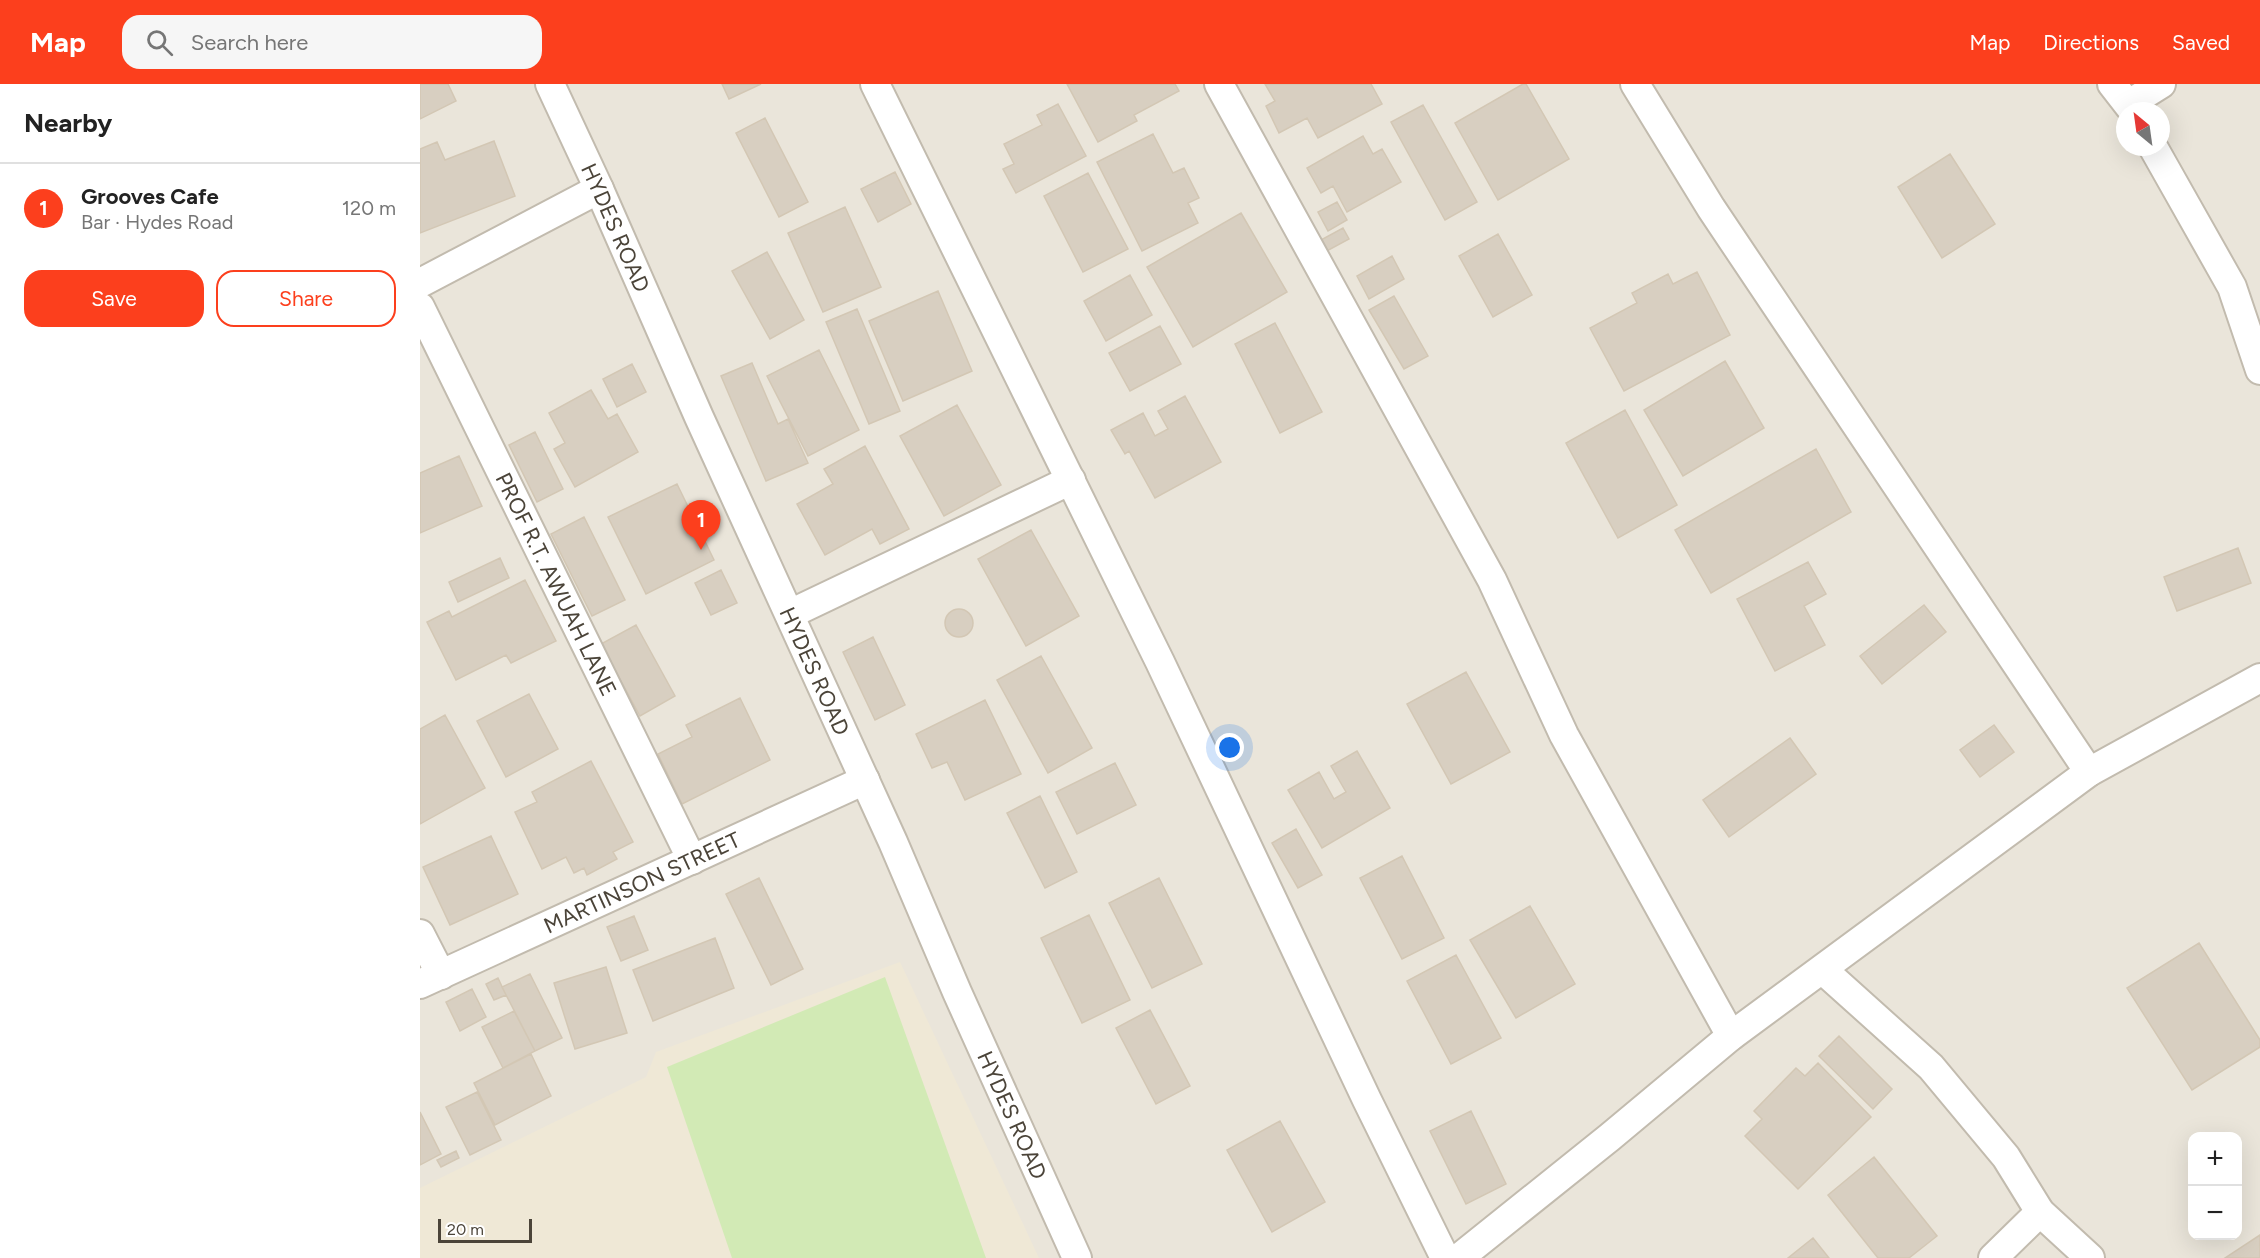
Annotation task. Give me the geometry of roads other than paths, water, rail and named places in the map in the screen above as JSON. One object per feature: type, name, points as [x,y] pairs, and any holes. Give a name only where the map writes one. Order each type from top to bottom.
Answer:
[{"type":"street","name":"HYDES ROAD","points":[[550,84],[865,780],[1077,1258]]},
{"type":"street","points":[[875,84],[1160,662],[1367,1100],[1445,1258]]},
{"type":"street","points":[[1219,84],[1492,580],[1564,735],[1731,1036]]},
{"type":"street","points":[[1635,84],[1711,208],[2089,772]]},
{"type":"street","points":[[2125,100],[2161,84]]},
{"type":"street","points":[[2158,156],[2232,287],[2260,370]]},
{"type":"street","points":[[420,283],[599,189]]},
{"type":"street","name":"PROF R.T. AWUAH LANE","points":[[420,307],[692,860]]},
{"type":"street","points":[[790,614],[1071,480]]},
{"type":"street","points":[[1459,1258],[1731,1036],[2089,772],[2260,678]]},
{"type":"street","name":"MARTINSON STREET","points":[[430,979],[865,780]]},
{"type":"street","points":[[420,934],[430,979]]},
{"type":"street","points":[[1823,970],[1931,1067],[2006,1157],[2040,1212],[2090,1258]]},
{"type":"street","points":[[1993,1258],[2040,1212]]},
{"type":"place","name":"Grooves Cafe","points":[[701,550]]}]
